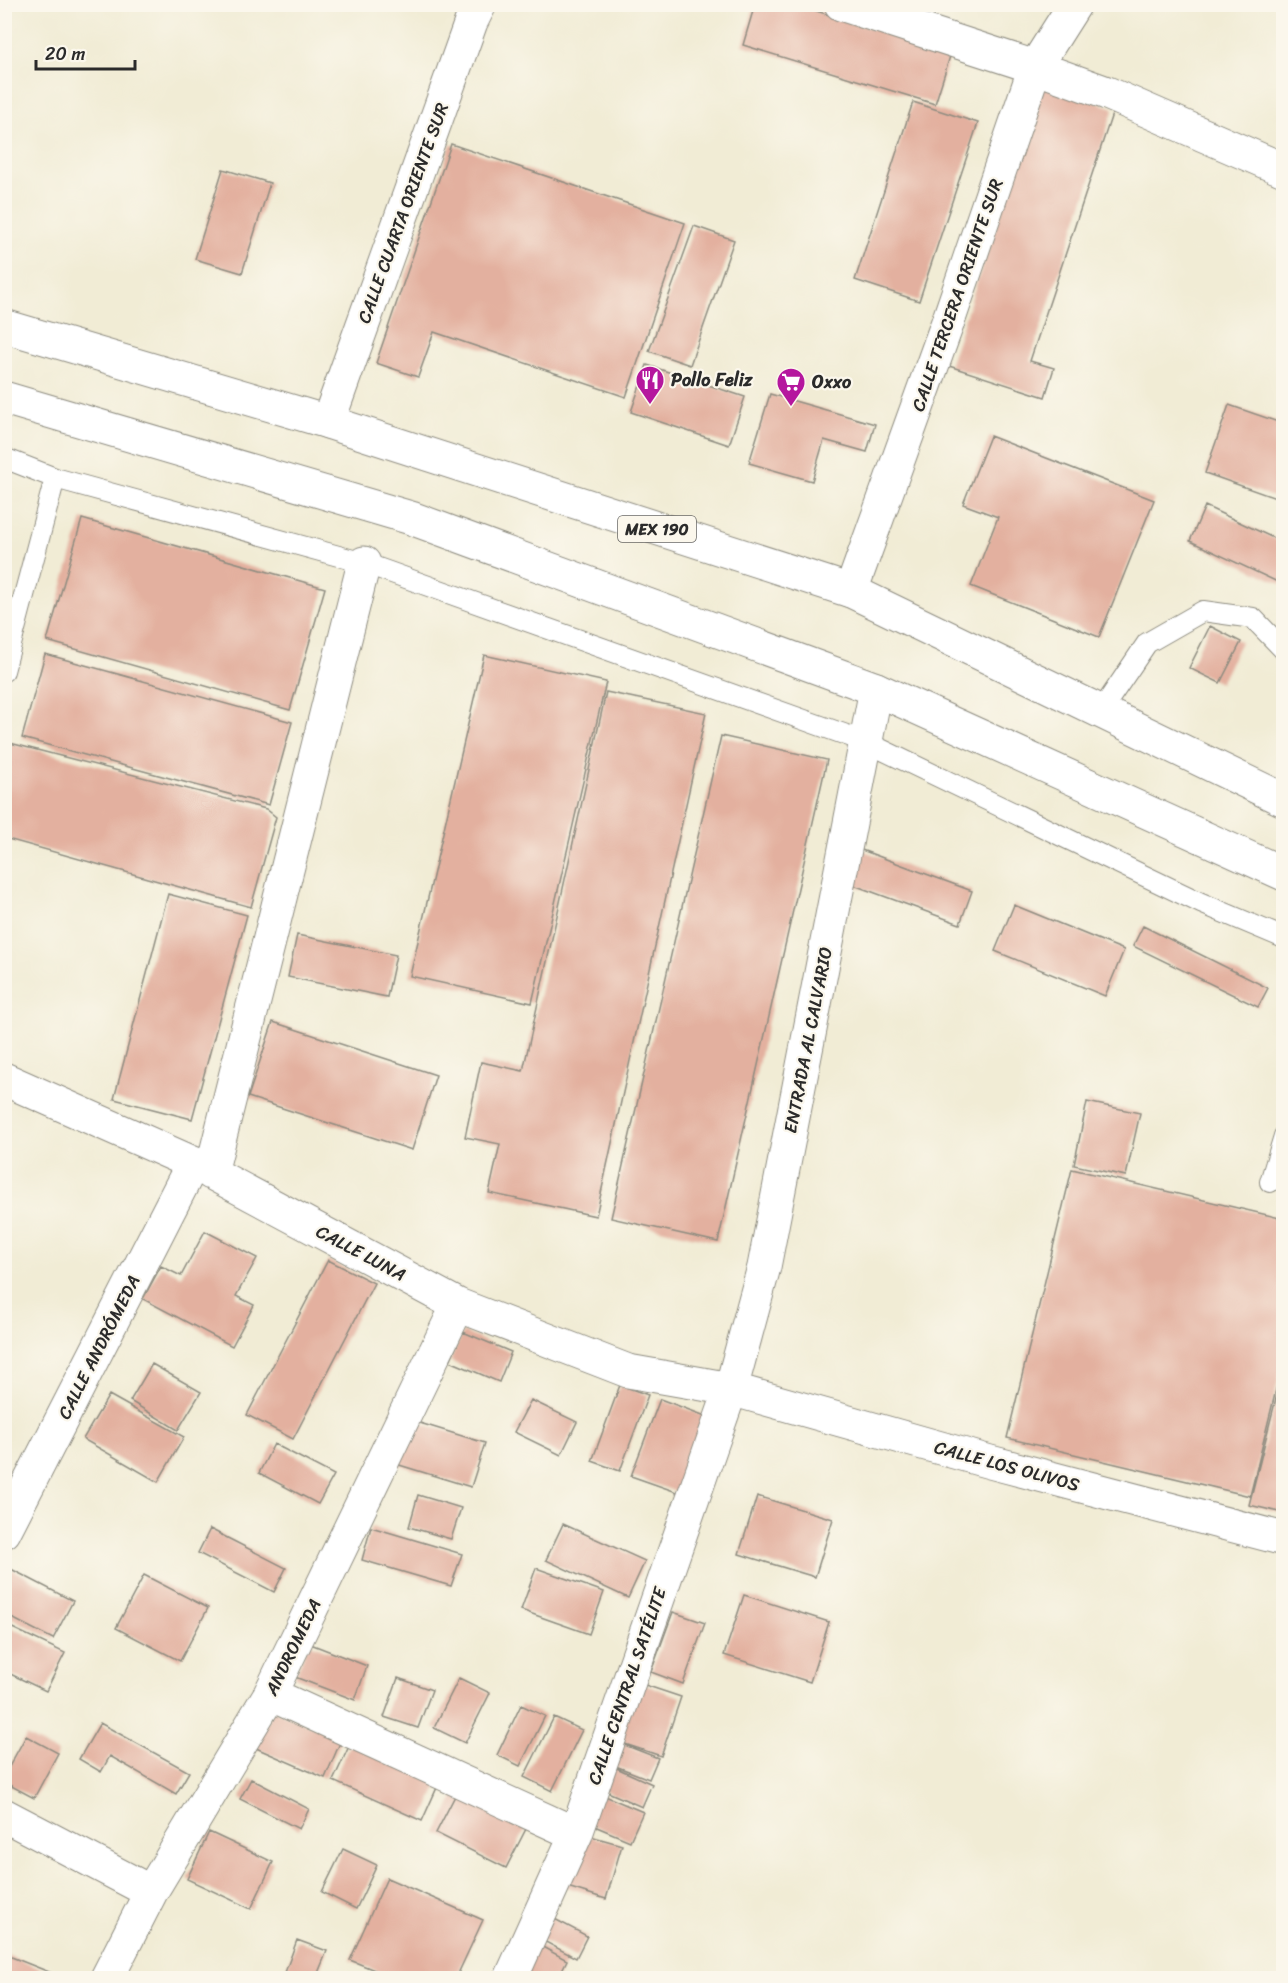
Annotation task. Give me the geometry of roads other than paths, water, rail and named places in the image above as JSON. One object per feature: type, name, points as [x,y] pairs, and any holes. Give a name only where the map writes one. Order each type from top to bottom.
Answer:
[{"type":"street","name":"CALLE CUARTA ORIENTE SUR","points":[[328,422],[471,22],[480,4]]},
{"type":"street","points":[[841,4],[1035,67],[1107,93],[1284,170]]},
{"type":"street","name":"CALLE TERCERA ORIENTE SUR","points":[[851,591],[949,319],[1035,67],[1075,4]]},
{"type":"street","name":"MEX 190","points":[[4,327],[328,422],[851,591],[1284,800]]},
{"type":"street","points":[[4,398],[411,518],[876,689],[1284,874]]},
{"type":"street","name":"CALLE ANDRÓMEDA","points":[[4,1532],[202,1168],[364,563]]},
{"type":"street","name":"ENTRADA AL CALVARIO","points":[[730,1389],[764,1267],[876,689]]},
{"type":"street","name":"CALLE LUNA","points":[[4,1079],[202,1168],[458,1305],[628,1371],[730,1389]]},
{"type":"street","name":"ANDROMEDA","points":[[106,1978],[151,1892],[270,1694],[458,1305]]},
{"type":"street","name":"CALLE LOS OLIVOS","points":[[730,1389],[990,1462],[1284,1539]]},
{"type":"street","name":"CALLE CENTRAL SATÉLITE","points":[[511,1978],[576,1834],[730,1389]]},
{"type":"street","points":[[270,1694],[576,1834]]},
{"type":"street","points":[[4,1815],[151,1892]]},
{"type":"lane","points":[[4,458],[56,478],[364,563],[866,742],[1201,903],[1284,938]]},
{"type":"lane","points":[[4,671],[56,478]]},
{"type":"lane","points":[[1101,711],[1147,643],[1203,611],[1252,618],[1284,650]]},
{"type":"lane","points":[[1270,1182],[1284,1136]]},
{"type":"place","name":"Pollo Feliz","points":[[650,406]]},
{"type":"place","name":"Oxxo","points":[[791,408]]}]
